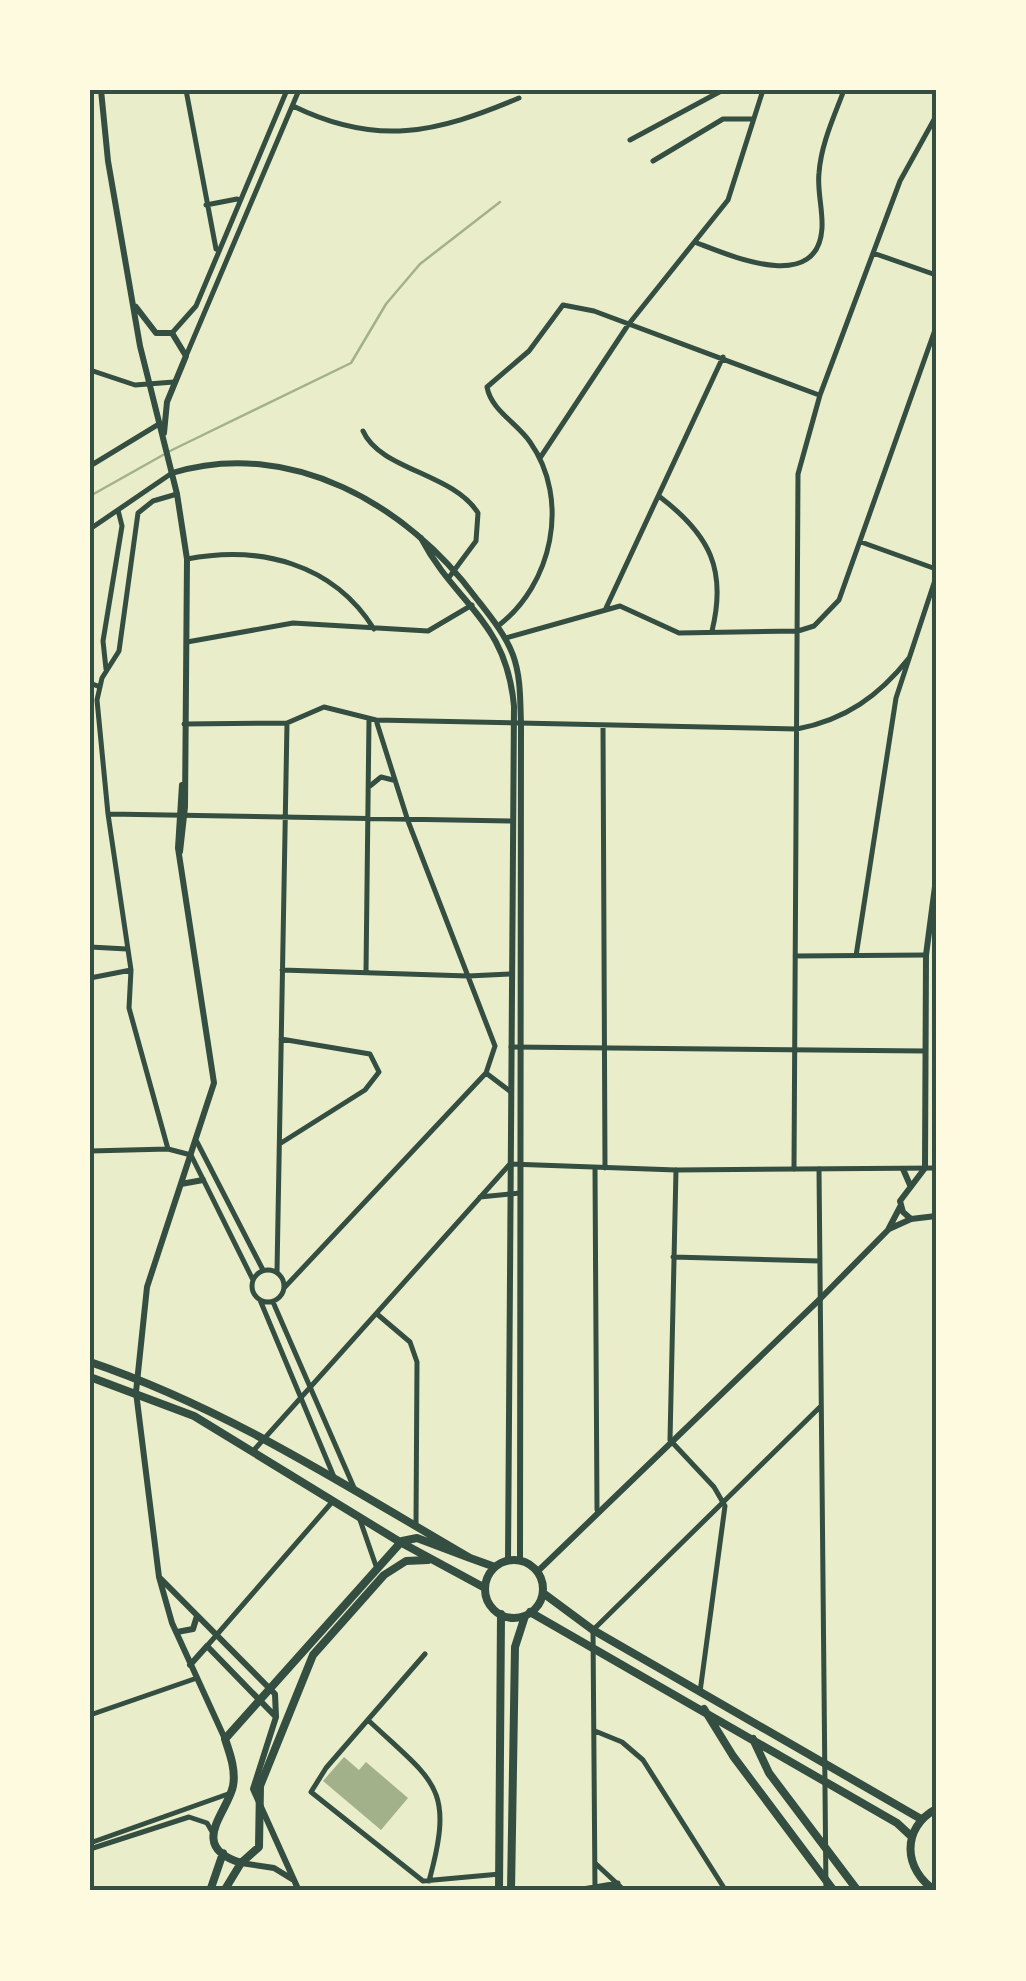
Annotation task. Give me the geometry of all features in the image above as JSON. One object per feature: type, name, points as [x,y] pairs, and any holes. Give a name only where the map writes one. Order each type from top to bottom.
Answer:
[{"type":"main road","points":[[101,90],[108,161],[140,346],[177,494],[186,558],[180,853],[214,1082],[147,1286],[136,1392],[160,1577],[174,1627],[225,1739],[234,1773],[231,1793],[217,1813],[214,1835],[223,1853],[242,1863],[274,1868],[293,1879]]},
{"type":"main road","points":[[133,301],[156,332]]},
{"type":"main road","points":[[140,346],[156,332],[172,333],[186,356],[174,382],[164,439]]},
{"type":"main road","points":[[172,473],[247,463],[298,470],[354,493],[420,537],[453,574],[502,640],[520,681],[511,820],[510,974],[520,1165],[520,1561]]},
{"type":"main road","points":[[453,574],[472,605],[494,628]]},
{"type":"main road","points":[[508,1561],[511,1092],[521,821],[518,723]]},
{"type":"main road","points":[[537,1572],[888,1230],[910,1185],[925,1168],[926,955],[936,879]]},
{"type":"main road","points":[[904,1169],[910,1185]]},
{"type":"main road","points":[[180,1185],[204,1180]]},
{"type":"main road","points":[[900,1207],[912,1219]]},
{"type":"main road","points":[[888,1230],[912,1219],[936,1216]]},
{"type":"main road","points":[[90,1362],[136,1378],[264,1436],[470,1558]]},
{"type":"main road","points":[[90,1377],[194,1416],[400,1542],[486,1588]]},
{"type":"main road","points":[[225,1739],[400,1542],[417,1538],[495,1567]]},
{"type":"main road","points":[[299,1891],[256,1803],[312,1655],[384,1575],[406,1561],[438,1561]]},
{"type":"main road","points":[[911,1836],[897,1823],[704,1708],[592,1646],[528,1614],[501,1614],[490,1604],[486,1588],[495,1567],[520,1561],[537,1572],[543,1593],[593,1630],[921,1820]]},
{"type":"main road","points":[[160,1577],[270,1688],[277,1700],[276,1717],[254,1774],[259,1847],[242,1863],[224,1891]]},
{"type":"main road","points":[[511,1891],[516,1647],[528,1614],[543,1593]]},
{"type":"main road","points":[[174,1627],[176,1614],[190,1608]]},
{"type":"main road","points":[[499,1891],[501,1614]]},
{"type":"main road","points":[[174,1627],[193,1629],[197,1616]]},
{"type":"main road","points":[[190,1666],[206,1646],[276,1717]]},
{"type":"main road","points":[[704,1708],[733,1756],[834,1891]]},
{"type":"main road","points":[[757,1727],[753,1738],[769,1774],[858,1891]]},
{"type":"main road","points":[[769,1774],[778,1753]]},
{"type":"main road","points":[[936,1809],[921,1820],[911,1836],[912,1864],[936,1891]]},
{"type":"main road","points":[[210,1891],[223,1853]]},
{"type":"street","points":[[186,90],[216,252]]},
{"type":"street","points":[[172,333],[196,306],[287,90]]},
{"type":"street","points":[[186,356],[299,90]]},
{"type":"street","points":[[630,140],[723,90]]},
{"type":"street","points":[[540,458],[628,324],[697,243],[733,191],[762,90]]},
{"type":"street","points":[[697,243],[765,266],[798,264],[808,256],[822,228],[818,187],[822,155],[844,90]]},
{"type":"street","points":[[282,102],[348,128],[406,133],[465,120],[519,98]]},
{"type":"street","points":[[794,1169],[798,474],[820,395],[900,180],[936,116]]},
{"type":"street","points":[[653,161],[722,119],[752,119]]},
{"type":"street","points":[[206,205],[238,199]]},
{"type":"street","points":[[872,253],[936,275]]},
{"type":"street","points":[[494,628],[528,598],[547,556],[550,500],[540,458],[492,402],[487,384],[529,351],[558,309],[570,304],[820,395]]},
{"type":"street","points":[[502,640],[606,608],[631,607],[680,633],[798,631],[814,626],[839,600],[936,327]]},
{"type":"street","points":[[606,608],[723,357]]},
{"type":"street","points":[[90,370],[149,386],[174,382]]},
{"type":"street","points":[[90,466],[158,424]]},
{"type":"street","points":[[363,431],[373,447],[446,484],[472,504],[480,529],[453,574]]},
{"type":"street","points":[[90,529],[172,473]]},
{"type":"street","points":[[138,513],[153,501],[177,494]]},
{"type":"street","points":[[139,496],[119,650],[100,686],[108,814],[131,970],[131,1019],[168,1150]]},
{"type":"street","points":[[660,497],[690,523],[712,557],[720,587],[712,632]]},
{"type":"street","points":[[106,669],[103,641],[122,526],[118,510]]},
{"type":"street","points":[[856,956],[890,731],[936,573],[861,542]]},
{"type":"street","points":[[186,558],[234,552],[280,558],[346,594],[374,629]]},
{"type":"street","points":[[187,642],[293,624],[428,632],[472,605]]},
{"type":"street","points":[[184,724],[287,723],[324,707],[372,719],[797,729],[822,724],[864,703],[909,658]]},
{"type":"street","points":[[90,683],[100,686]]},
{"type":"street","points":[[273,1302],[486,1073],[494,1046],[372,719]]},
{"type":"street","points":[[366,972],[372,719]]},
{"type":"street","points":[[284,1288],[277,1272],[287,723]]},
{"type":"street","points":[[604,724],[605,1168]]},
{"type":"street","points":[[370,786],[384,776],[396,782]]},
{"type":"street","points":[[108,814],[521,821]]},
{"type":"street","points":[[90,947],[127,949]]},
{"type":"street","points":[[794,956],[926,955]]},
{"type":"street","points":[[90,978],[131,970]]},
{"type":"street","points":[[282,970],[510,974]]},
{"type":"street","points":[[281,1039],[360,1050],[370,1054],[378,1072],[365,1090],[281,1143]]},
{"type":"street","points":[[514,1047],[926,1050]]},
{"type":"street","points":[[486,1073],[511,1092]]},
{"type":"street","points":[[196,1142],[264,1270]]},
{"type":"street","points":[[90,1152],[168,1150],[191,1155],[253,1280],[254,1293],[336,1482]]},
{"type":"street","points":[[254,1450],[510,1164],[676,1170],[936,1168]]},
{"type":"street","points":[[595,1168],[597,1510]]},
{"type":"street","points":[[819,1169],[826,1891]]},
{"type":"street","points":[[676,1170],[670,1440],[723,1500],[700,1692]]},
{"type":"street","points":[[477,1197],[520,1193]]},
{"type":"street","points":[[674,1257],[820,1261]]},
{"type":"street","points":[[264,1270],[277,1272]]},
{"type":"street","points":[[253,1280],[264,1270]]},
{"type":"street","points":[[260,1300],[273,1302]]},
{"type":"street","points":[[273,1302],[356,1493]]},
{"type":"street","points":[[377,1314],[410,1342],[417,1362],[416,1526]]},
{"type":"street","points":[[595,1890],[593,1630],[821,1406]]},
{"type":"street","points":[[206,1646],[334,1500]]},
{"type":"street","points":[[358,1514],[376,1566]]},
{"type":"street","points":[[425,1654],[313,1783],[311,1792],[406,1872],[428,1882],[510,1872]]},
{"type":"street","points":[[90,1716],[196,1678]]},
{"type":"street","points":[[368,1720],[428,1776],[438,1792],[442,1824],[428,1882]]},
{"type":"street","points":[[594,1731],[622,1742],[643,1760],[726,1891]]},
{"type":"street","points":[[90,1846],[231,1793]]},
{"type":"street","points":[[90,1846],[189,1817],[206,1823],[214,1835]]},
{"type":"street","points":[[594,1863],[625,1891]]},
{"type":"street","points":[[572,1891],[618,1883]]},
{"type":"shaded area","points":[[344,1757],[359,1770],[366,1762],[408,1798],[381,1830],[323,1781]]},
{"type":"waterway","points":[[170,451],[351,363],[386,304],[420,264],[500,202]]},
{"type":"waterway","points":[[90,496],[163,455]]}]
